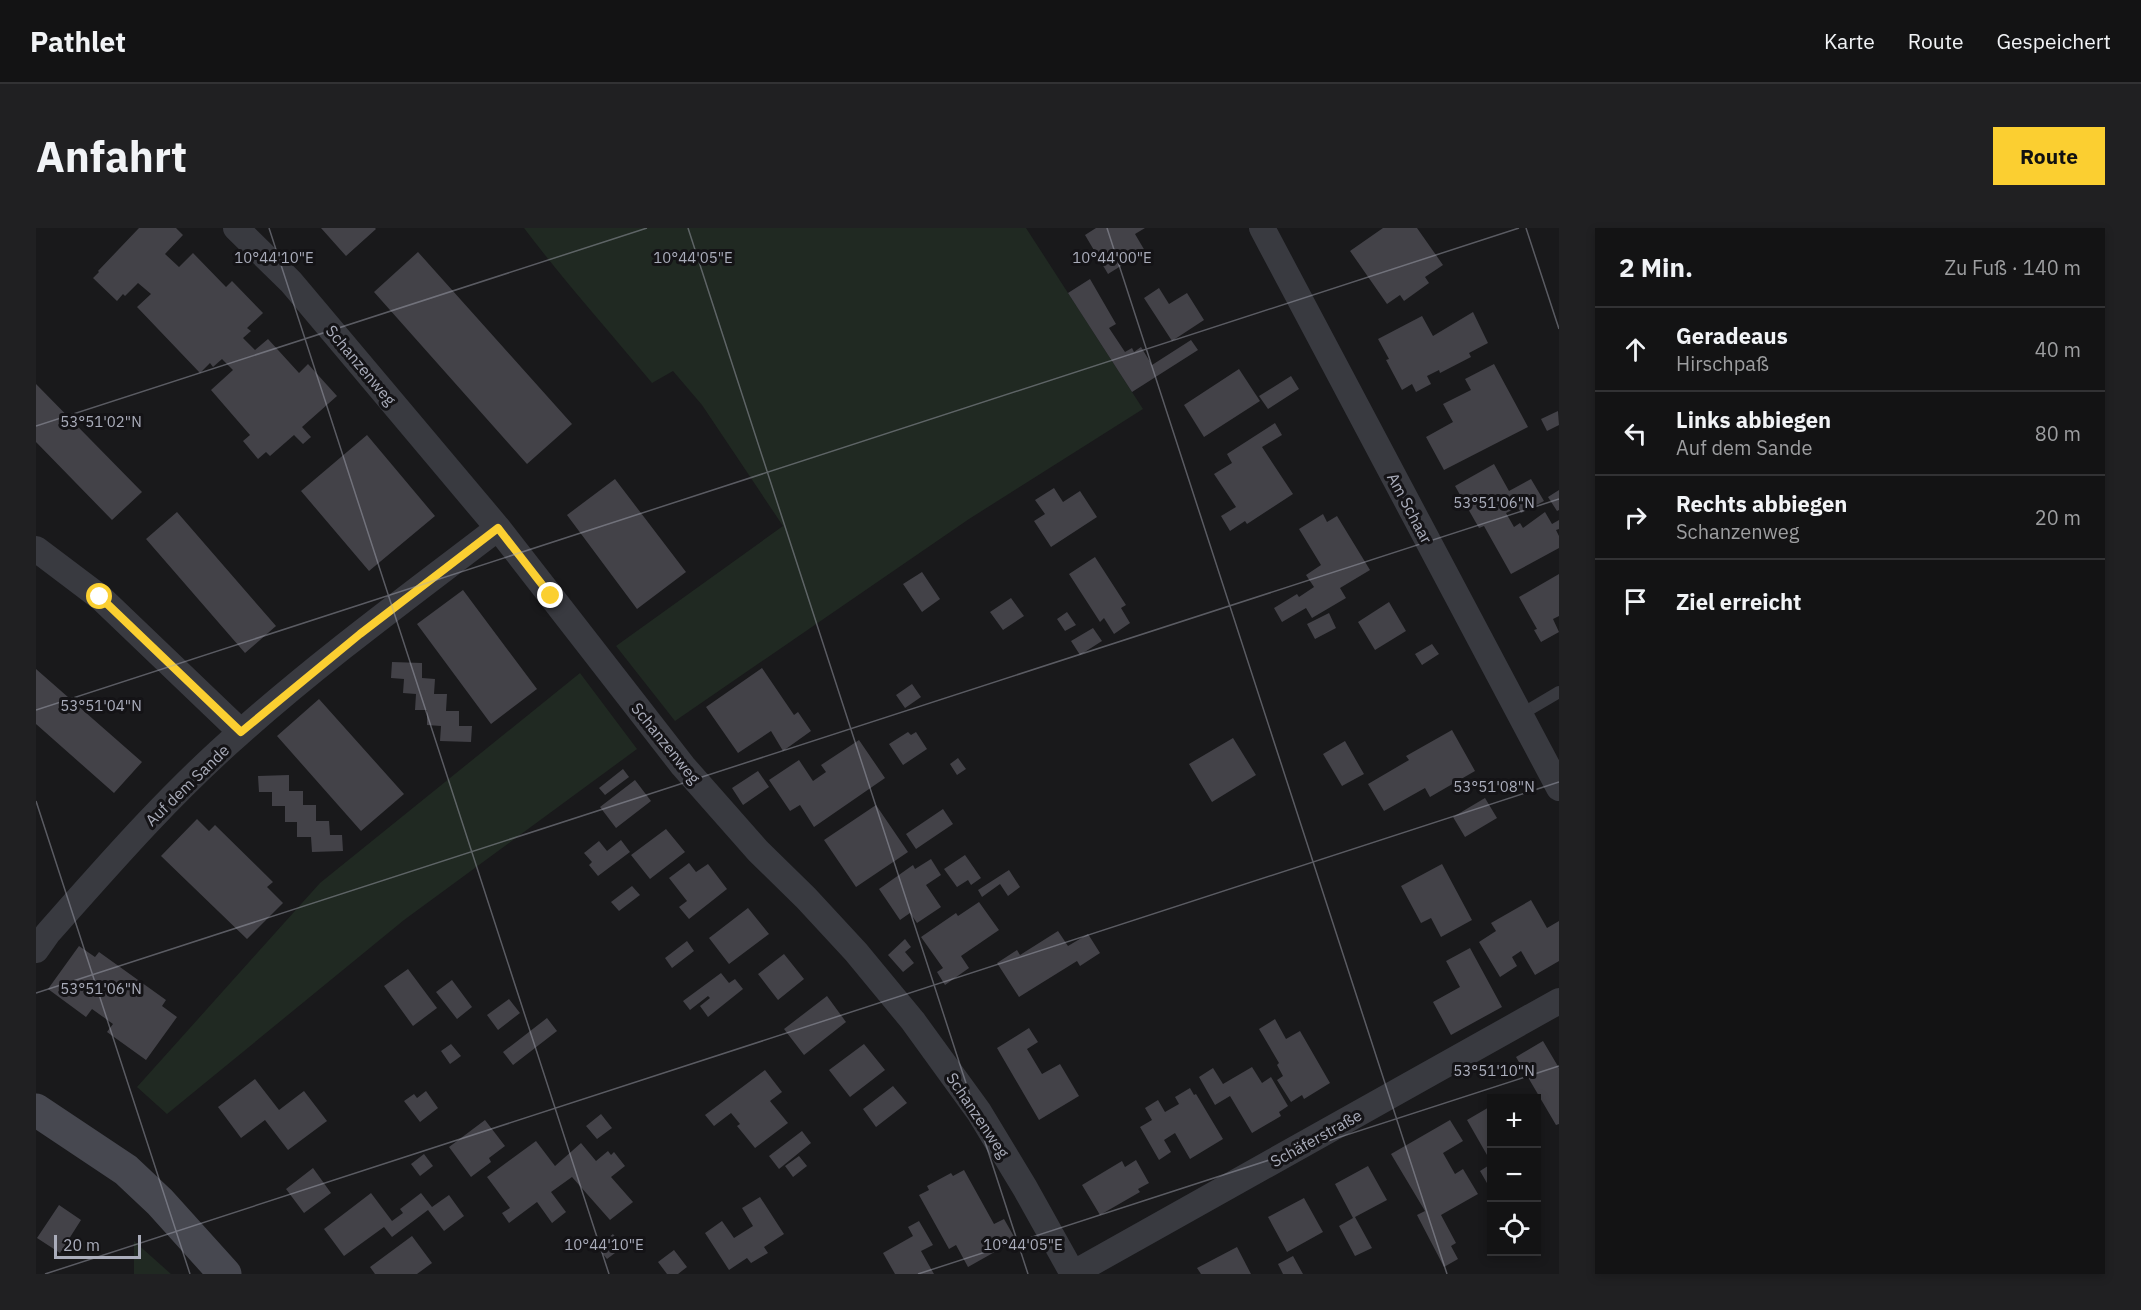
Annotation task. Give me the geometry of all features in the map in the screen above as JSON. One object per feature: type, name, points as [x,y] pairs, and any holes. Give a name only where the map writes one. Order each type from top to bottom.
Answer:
[{"type":"main road","points":[[36,1110],[126,1170],[167,1210],[225,1274]]},
{"type":"street","name":"Schanzenweg","points":[[237,228],[291,282],[498,528],[683,766],[758,851],[856,952],[914,1021],[979,1112],[1073,1274]]},
{"type":"street","name":"Am Schaar","points":[[1262,228],[1559,789]]},
{"type":"street","name":"Auf dem Sande","points":[[36,950],[48,933],[137,833],[241,732],[355,638],[498,528]]},
{"type":"street","points":[[36,549],[100,597],[241,732]]},
{"type":"street","name":"Schäferstraße","points":[[1073,1274],[1559,1001]]},
{"type":"lane","points":[[1520,716],[1559,692]]},
{"type":"shaded area","points":[[524,228],[1026,228],[1143,409],[969,519],[675,721],[616,646],[783,526],[702,405],[673,371],[652,383]]},
{"type":"shaded area","points":[[580,673],[637,749],[404,920],[167,1114],[137,1087],[320,883]]},
{"type":"shaded area","points":[[134,1241],[171,1274],[134,1274]]},
{"type":"building","points":[[139,228],[176,228],[183,235],[165,254],[179,267],[193,253],[226,287],[232,281],[263,313],[247,328],[251,331],[243,338],[255,350],[268,339],[299,373],[308,364],[337,396],[302,427],[311,437],[303,444],[294,435],[270,456],[266,452],[258,459],[243,441],[250,435],[211,390],[233,370],[222,359],[213,367],[210,363],[200,373],[137,307],[151,294],[138,283],[117,301],[93,278]]},
{"type":"building","points":[[321,228],[375,228],[376,229],[346,256]]},
{"type":"building","points":[[1096,228],[1145,228],[1135,234],[1145,251],[1108,274],[1085,235]]},
{"type":"building","points":[[1383,228],[1417,228],[1443,265],[1425,277],[1429,283],[1404,301],[1400,295],[1387,304],[1350,251]]},
{"type":"building","points":[[418,252],[572,424],[527,464],[374,292]]},
{"type":"building","points":[[1090,279],[1116,324],[1109,328],[1125,352],[1132,348],[1134,352],[1141,347],[1152,365],[1191,340],[1198,350],[1132,392],[1068,293]]},
{"type":"building","points":[[1159,288],[1169,304],[1187,293],[1204,320],[1172,341],[1144,298]]},
{"type":"building","points":[[1473,312],[1488,343],[1469,353],[1471,357],[1440,373],[1439,370],[1427,376],[1431,384],[1416,392],[1412,384],[1402,390],[1378,339],[1422,316],[1433,336]]},
{"type":"building","points":[[1494,364],[1528,427],[1444,470],[1426,437],[1453,422],[1443,404],[1471,390],[1465,379]]},
{"type":"building","points":[[1239,369],[1260,401],[1204,437],[1184,405]]},
{"type":"building","points":[[1291,376],[1299,389],[1268,409],[1259,396]]},
{"type":"building","points":[[36,384],[142,492],[112,520],[36,442]]},
{"type":"building","points":[[1558,411],[1559,425],[1547,431],[1541,419]]},
{"type":"building","points":[[1275,423],[1282,435],[1262,447],[1293,494],[1247,524],[1245,521],[1230,531],[1221,516],[1236,507],[1214,474],[1232,463],[1227,454]]},
{"type":"building","points":[[367,435],[435,516],[369,571],[301,491]]},
{"type":"building","points":[[1494,464],[1509,491],[1531,479],[1544,501],[1521,513],[1518,507],[1506,513],[1514,527],[1520,523],[1523,528],[1545,512],[1552,524],[1559,520],[1559,529],[1556,530],[1559,536],[1559,548],[1511,574],[1484,526],[1479,528],[1455,486]]},
{"type":"building","points":[[615,479],[686,572],[637,609],[567,515]]},
{"type":"building","points":[[1054,488],[1063,502],[1080,491],[1097,517],[1051,547],[1034,521],[1045,514],[1035,500]]},
{"type":"building","points":[[1559,490],[1559,510],[1557,511],[1548,497]]},
{"type":"building","points":[[177,512],[276,626],[245,653],[146,539]]},
{"type":"building","points":[[1323,514],[1327,522],[1337,516],[1370,570],[1340,588],[1346,598],[1312,618],[1306,608],[1282,622],[1274,608],[1297,594],[1299,597],[1314,587],[1306,575],[1321,565],[1299,529]]},
{"type":"building","points":[[1095,557],[1126,605],[1121,608],[1130,623],[1114,634],[1104,618],[1100,622],[1069,574]]},
{"type":"building","points":[[922,572],[940,599],[922,612],[903,584]]},
{"type":"building","points":[[1559,574],[1559,616],[1553,619],[1559,632],[1541,642],[1534,630],[1537,629],[1519,597]]},
{"type":"building","points":[[463,590],[537,689],[491,724],[417,624]]},
{"type":"building","points":[[1011,598],[1024,616],[1003,630],[990,612]]},
{"type":"building","points":[[1389,602],[1406,631],[1375,650],[1358,622]]},
{"type":"building","points":[[1067,612],[1076,625],[1065,631],[1057,619]]},
{"type":"building","points":[[1329,613],[1336,628],[1315,639],[1307,624]]},
{"type":"building","points":[[1093,628],[1102,641],[1080,655],[1071,641]]},
{"type":"building","points":[[1432,644],[1439,654],[1422,665],[1415,654]]},
{"type":"building","points":[[392,662],[422,663],[422,678],[435,679],[434,694],[447,694],[446,711],[459,711],[459,726],[472,726],[471,742],[440,741],[441,726],[427,725],[427,710],[415,710],[416,694],[403,693],[404,679],[391,678]]},
{"type":"building","points":[[762,668],[794,715],[798,712],[811,731],[783,751],[771,731],[738,753],[706,707]]},
{"type":"building","points":[[36,669],[142,762],[114,793],[36,724]]},
{"type":"building","points":[[912,684],[921,697],[905,708],[896,695]]},
{"type":"building","points":[[319,699],[404,794],[361,831],[277,736]]},
{"type":"building","points":[[1452,730],[1475,771],[1430,797],[1425,788],[1384,811],[1368,784],[1409,760],[1406,756]]},
{"type":"building","points":[[908,732],[911,735],[916,732],[927,749],[903,765],[889,744]]},
{"type":"building","points":[[1233,738],[1256,775],[1212,802],[1189,764]]},
{"type":"building","points":[[859,740],[885,778],[814,827],[800,805],[790,811],[769,780],[799,760],[813,781],[826,772],[821,765]]},
{"type":"building","points":[[1345,741],[1364,774],[1342,786],[1323,754]]},
{"type":"building","points":[[958,758],[966,769],[957,775],[950,764]]},
{"type":"building","points":[[623,769],[629,777],[605,795],[599,788]]},
{"type":"building","points":[[758,771],[769,787],[743,805],[732,788]]},
{"type":"building","points":[[289,775],[289,791],[303,791],[303,805],[316,805],[316,821],[329,821],[330,835],[342,835],[343,851],[312,852],[311,837],[297,837],[297,822],[285,822],[285,806],[272,806],[272,792],[259,792],[258,776]]},
{"type":"building","points":[[635,780],[651,801],[616,828],[600,807]]},
{"type":"building","points":[[1485,798],[1497,818],[1465,837],[1453,817]]},
{"type":"building","points":[[876,805],[908,852],[856,887],[824,840]]},
{"type":"building","points":[[943,809],[953,824],[916,849],[906,834]]},
{"type":"building","points":[[197,819],[209,831],[215,825],[273,882],[267,887],[283,903],[247,939],[161,856]]},
{"type":"building","points":[[666,829],[685,852],[650,879],[631,855]]},
{"type":"building","points":[[621,840],[630,852],[598,876],[589,865],[592,862],[584,853],[599,841],[607,851]]},
{"type":"building","points":[[965,855],[981,878],[971,885],[968,880],[957,887],[944,869]]},
{"type":"building","points":[[931,859],[941,875],[926,885],[941,907],[917,923],[910,913],[900,920],[879,889],[913,865],[915,869]]},
{"type":"building","points":[[689,863],[696,872],[708,864],[727,889],[689,919],[679,907],[687,901],[669,878]]},
{"type":"building","points":[[1442,864],[1472,920],[1441,937],[1431,918],[1421,923],[1401,886]]},
{"type":"building","points":[[1009,870],[1020,887],[1008,896],[1000,884],[982,897],[978,890]]},
{"type":"building","points":[[632,886],[640,895],[619,911],[611,902]]},
{"type":"building","points":[[1531,900],[1547,928],[1559,921],[1559,961],[1535,975],[1521,951],[1512,957],[1517,966],[1500,977],[1479,942],[1496,931],[1491,923]]},
{"type":"building","points":[[979,902],[999,930],[961,956],[969,968],[945,985],[937,972],[943,968],[921,937],[956,913],[958,916]]},
{"type":"building","points":[[748,908],[769,934],[729,964],[709,938]]},
{"type":"building","points":[[1058,931],[1068,946],[1088,934],[1100,953],[1080,966],[1077,961],[1019,997],[997,963],[1017,950],[1020,955]]},
{"type":"building","points":[[905,939],[911,947],[905,952],[914,963],[903,972],[888,955]]},
{"type":"building","points":[[687,941],[694,951],[672,968],[665,958]]},
{"type":"building","points":[[79,946],[95,957],[99,952],[166,1000],[162,1006],[177,1017],[146,1060],[107,1032],[113,1024],[92,1009],[86,1017],[48,989]]},
{"type":"building","points":[[1470,948],[1502,1007],[1451,1035],[1433,1002],[1460,987],[1446,961]]},
{"type":"building","points":[[784,954],[804,979],[778,1000],[758,974]]},
{"type":"building","points":[[408,969],[437,1008],[413,1026],[384,986]]},
{"type":"building","points":[[721,973],[729,983],[735,979],[743,989],[708,1017],[700,1006],[710,998],[708,996],[690,1010],[683,1001]]},
{"type":"building","points":[[452,980],[472,1007],[457,1019],[436,992]]},
{"type":"building","points":[[827,996],[846,1022],[804,1055],[784,1029]]},
{"type":"building","points":[[509,999],[520,1013],[498,1030],[487,1015]]},
{"type":"building","points":[[547,1018],[557,1031],[513,1065],[503,1052]]},
{"type":"building","points":[[1275,1019],[1286,1039],[1300,1031],[1330,1083],[1304,1099],[1302,1095],[1291,1102],[1277,1080],[1283,1076],[1277,1065],[1279,1063],[1259,1029]]},
{"type":"building","points":[[1029,1028],[1038,1042],[1027,1049],[1042,1074],[1060,1064],[1079,1096],[1039,1120],[997,1048]]},
{"type":"building","points":[[1543,1041],[1559,1068],[1559,1124],[1556,1125],[1541,1100],[1541,1094],[1538,1094],[1516,1057]]},
{"type":"building","points":[[451,1044],[461,1056],[450,1064],[441,1051]]},
{"type":"building","points":[[864,1044],[885,1070],[850,1097],[829,1070]]},
{"type":"building","points":[[1252,1067],[1262,1083],[1271,1077],[1288,1106],[1279,1112],[1281,1116],[1252,1133],[1230,1096],[1215,1105],[1199,1077],[1213,1068],[1223,1084]]},
{"type":"building","points":[[765,1070],[782,1092],[770,1101],[788,1123],[755,1148],[737,1126],[740,1124],[731,1113],[714,1126],[705,1115]]},
{"type":"building","points":[[255,1079],[279,1110],[304,1091],[327,1121],[288,1150],[265,1120],[241,1138],[218,1107]]},
{"type":"building","points":[[893,1086],[907,1103],[876,1127],[863,1109]]},
{"type":"building","points":[[1190,1088],[1223,1139],[1190,1159],[1175,1133],[1164,1140],[1171,1152],[1159,1160],[1140,1127],[1152,1120],[1145,1108],[1158,1100],[1165,1112],[1179,1104],[1175,1097]]},
{"type":"building","points":[[426,1091],[438,1108],[420,1122],[404,1101],[414,1094],[417,1098]]},
{"type":"building","points":[[1487,1108],[1487,1155],[1467,1120]]},
{"type":"building","points":[[601,1114],[612,1128],[597,1139],[586,1126]]},
{"type":"building","points":[[485,1120],[505,1146],[489,1158],[491,1162],[471,1177],[449,1147]]},
{"type":"building","points":[[1450,1120],[1463,1141],[1443,1153],[1455,1174],[1463,1169],[1478,1194],[1441,1215],[1456,1243],[1451,1246],[1458,1259],[1444,1267],[1417,1215],[1425,1211],[1391,1154]]},
{"type":"building","points":[[802,1131],[811,1143],[779,1169],[769,1156]]},
{"type":"building","points":[[536,1141],[555,1166],[581,1143],[596,1161],[608,1151],[611,1155],[614,1152],[625,1166],[611,1177],[633,1202],[610,1220],[572,1177],[551,1192],[566,1212],[552,1223],[537,1202],[509,1223],[502,1213],[510,1208],[487,1177]]},
{"type":"building","points":[[424,1154],[433,1166],[420,1176],[411,1164]]},
{"type":"building","points":[[799,1156],[807,1166],[793,1177],[785,1166]]},
{"type":"building","points":[[1136,1160],[1149,1183],[1138,1189],[1140,1192],[1100,1215],[1082,1185],[1122,1161],[1125,1167]]},
{"type":"building","points":[[1368,1166],[1387,1200],[1355,1217],[1372,1248],[1355,1256],[1339,1226],[1353,1218],[1335,1184]]},
{"type":"building","points":[[1487,1167],[1487,1183],[1480,1171]]},
{"type":"building","points":[[313,1168],[331,1193],[304,1213],[286,1189]]},
{"type":"building","points":[[964,1170],[994,1224],[1004,1219],[1016,1240],[968,1267],[956,1245],[949,1249],[919,1195],[929,1190],[927,1186],[951,1173],[953,1176]]},
{"type":"building","points":[[371,1193],[392,1221],[403,1213],[400,1209],[421,1193],[432,1207],[449,1195],[464,1216],[444,1231],[428,1210],[392,1237],[384,1227],[344,1256],[324,1229]]},
{"type":"building","points":[[760,1197],[784,1234],[764,1247],[768,1253],[751,1263],[747,1258],[729,1270],[705,1233],[722,1221],[734,1238],[753,1226],[742,1208]]},
{"type":"building","points":[[1304,1198],[1323,1232],[1287,1252],[1268,1217]]},
{"type":"building","points":[[59,1205],[81,1220],[60,1253],[37,1238]]},
{"type":"building","points":[[919,1221],[933,1245],[921,1251],[934,1274],[895,1274],[883,1253],[913,1236],[908,1227]]},
{"type":"building","points":[[613,1234],[623,1247],[607,1259],[597,1247]]},
{"type":"building","points":[[412,1236],[432,1263],[417,1274],[375,1274],[370,1267]]},
{"type":"building","points":[[1237,1247],[1251,1274],[1201,1274],[1197,1268]]},
{"type":"building","points":[[674,1250],[687,1267],[678,1274],[667,1274],[658,1262]]},
{"type":"building","points":[[1293,1256],[1303,1274],[1283,1274],[1278,1264]]},
{"type":"route","points":[[100,597],[241,732],[360,634],[498,528],[551,596]]}]
